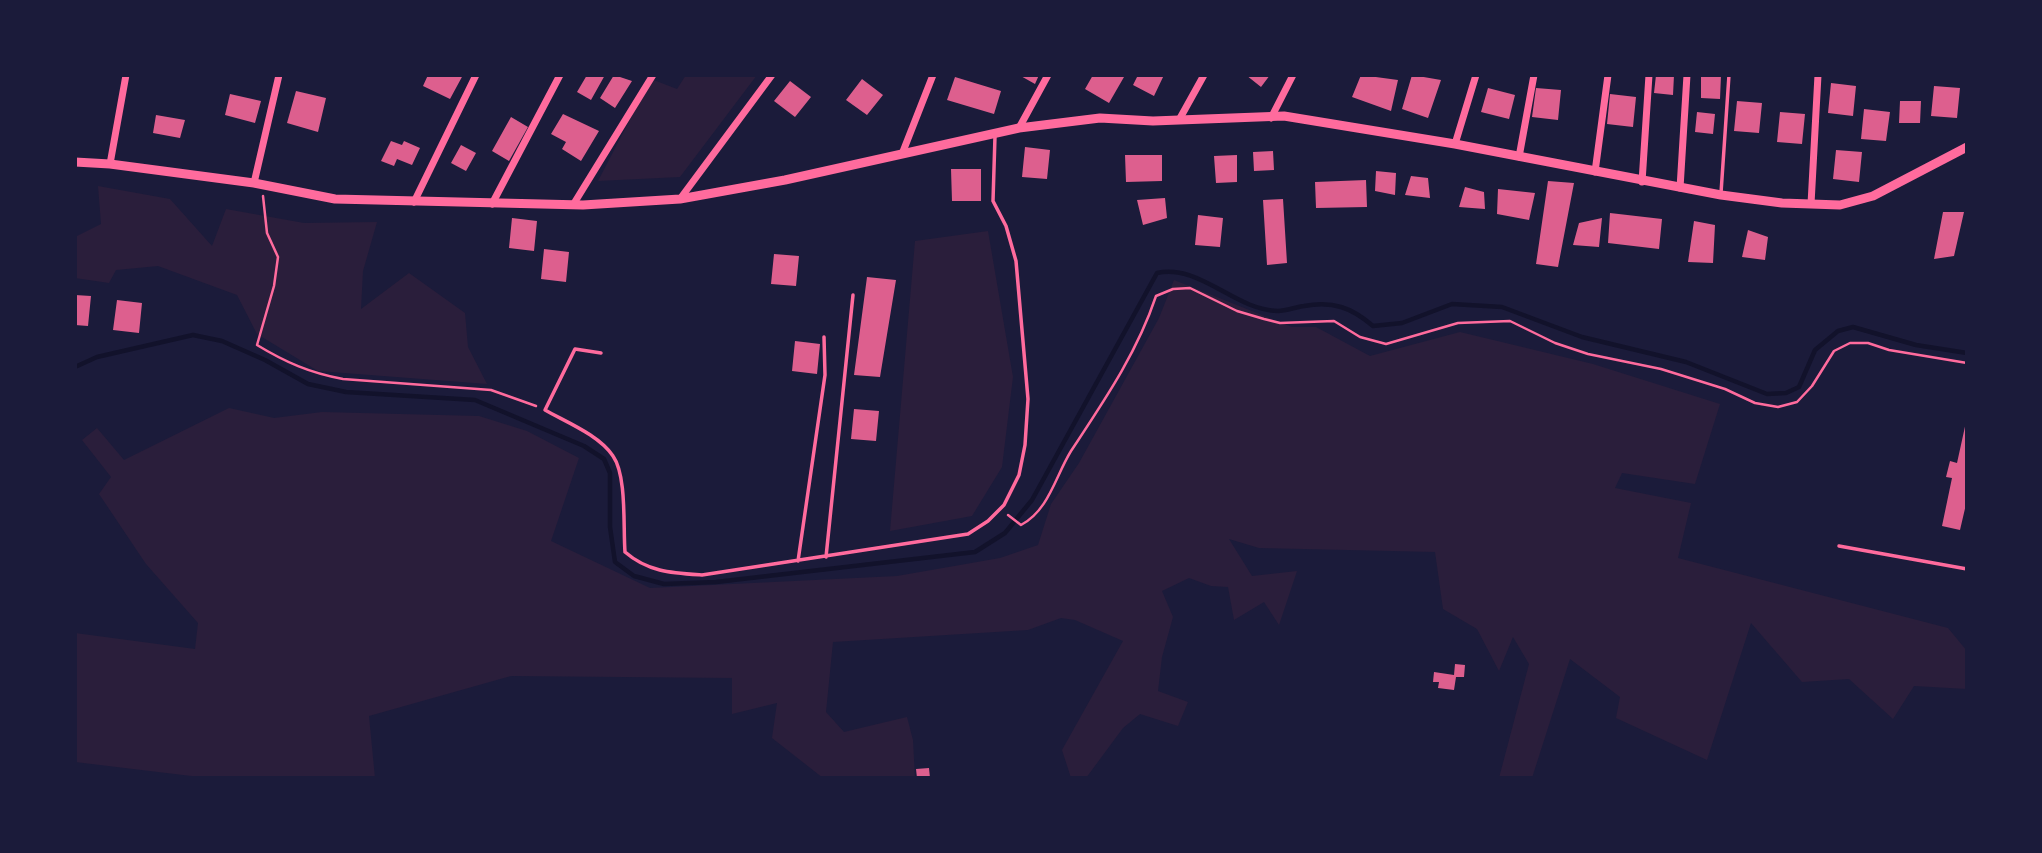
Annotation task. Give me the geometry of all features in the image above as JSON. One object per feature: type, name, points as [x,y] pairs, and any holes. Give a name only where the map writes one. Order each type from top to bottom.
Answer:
[{"type":"street","points":[[110,164],[126,75]]},
{"type":"street","points":[[254,183],[279,75]]},
{"type":"street","points":[[414,202],[476,75]]},
{"type":"street","points":[[492,204],[560,75]]},
{"type":"street","points":[[573,205],[653,75]]},
{"type":"street","points":[[680,200],[772,75]]},
{"type":"street","points":[[902,154],[933,75]]},
{"type":"street","points":[[1019,128],[1048,75]]},
{"type":"street","points":[[1179,120],[1204,75]]},
{"type":"street","points":[[1271,118],[1293,75]]},
{"type":"street","points":[[1455,144],[1476,75]]},
{"type":"street","points":[[1519,157],[1534,75]]},
{"type":"street","points":[[1595,172],[1608,75]]},
{"type":"street","points":[[1642,182],[1649,75]]},
{"type":"street","points":[[1680,188],[1686,75]]},
{"type":"street","points":[[1811,204],[1818,75]]},
{"type":"street","points":[[75,162],[254,183],[335,199],[573,205],[680,200],[1019,128],[1100,118],[1179,120],[1284,116],[1455,144],[1642,182],[1721,195],[1782,203],[1840,205],[1873,195],[1967,147]]},
{"type":"lane","points":[[1721,195],[1729,75]]},
{"type":"lane","points":[[601,353],[575,349],[545,410],[592,438],[613,455],[620,475],[625,552],[638,564],[664,572],[702,575],[968,534],[988,521],[1004,505],[1019,475],[1028,399],[1016,261],[1006,226],[993,201],[995,133]]},
{"type":"lane","points":[[826,557],[853,295]]},
{"type":"lane","points":[[797,561],[825,375],[824,337]]},
{"type":"lane","points":[[1839,545],[1967,569]]},
{"type":"path","points":[[263,196],[267,233],[278,257],[274,286],[257,345],[293,366],[321,375],[366,382],[491,390],[545,410]]},
{"type":"path","points":[[1010,517],[1021,525],[1037,517],[1070,453],[1135,352],[1156,296],[1173,289],[1190,288],[1237,311],[1280,323],[1334,321],[1360,337],[1386,344],[1458,323],[1510,321],[1555,343],[1588,354],[1661,369],[1725,389],[1755,403],[1778,407],[1797,401],[1812,386],[1834,351],[1850,343],[1868,343],[1889,350],[1967,363]]},
{"type":"shaded area","points":[[686,75],[757,75],[680,177],[598,181],[651,79],[677,89]]},
{"type":"shaded area","points":[[98,186],[170,199],[212,246],[226,209],[304,223],[377,222],[363,271],[361,309],[409,273],[465,313],[468,347],[487,384],[318,371],[257,334],[237,295],[158,266],[116,270],[109,283],[75,278],[75,237],[101,224]]},
{"type":"shaded area","points":[[988,231],[1013,377],[1002,467],[972,516],[890,531],[915,241]]},
{"type":"shaded area","points":[[1174,280],[1292,327],[1316,327],[1370,356],[1460,332],[1593,364],[1720,404],[1695,484],[1622,473],[1615,488],[1691,503],[1678,558],[1948,628],[1967,651],[1967,689],[1914,686],[1893,719],[1849,679],[1802,682],[1751,623],[1707,760],[1616,718],[1620,697],[1570,659],[1532,778],[1499,778],[1529,664],[1513,637],[1499,671],[1477,629],[1443,609],[1435,552],[1259,548],[1229,539],[1252,576],[1297,571],[1279,625],[1264,602],[1234,620],[1228,587],[1211,586],[1189,578],[1162,591],[1173,617],[1162,657],[1158,691],[1188,702],[1178,726],[1140,714],[1123,728],[1086,778],[1071,778],[1062,750],[1123,641],[1075,620],[1061,618],[1028,630],[833,642],[826,712],[844,732],[907,717],[913,740],[915,778],[823,778],[772,738],[777,703],[732,714],[732,678],[511,676],[369,716],[375,778],[208,778],[75,762],[75,633],[195,649],[198,623],[146,564],[99,494],[111,477],[82,440],[97,428],[124,460],[229,408],[274,418],[322,412],[479,416],[527,431],[579,458],[551,541],[650,588],[897,576],[1000,558],[1038,545],[1051,504],[1079,463],[1159,318]]},
{"type":"building","points":[[428,75],[463,75],[450,99],[423,86]]},
{"type":"building","points":[[587,75],[605,75],[591,100],[577,92]]},
{"type":"building","points":[[614,75],[632,81],[615,108],[600,98]]},
{"type":"building","points":[[1019,75],[1039,75],[1035,84]]},
{"type":"building","points":[[1093,75],[1124,77],[1109,103],[1085,89]]},
{"type":"building","points":[[1138,75],[1164,75],[1154,96],[1133,85]]},
{"type":"building","points":[[1246,75],[1270,75],[1261,87]]},
{"type":"building","points":[[1361,75],[1398,80],[1391,111],[1352,97]]},
{"type":"building","points":[[1412,75],[1441,80],[1428,118],[1402,109]]},
{"type":"building","points":[[1656,75],[1674,75],[1673,95],[1654,93]]},
{"type":"building","points":[[1701,75],[1721,75],[1720,99],[1701,98]]},
{"type":"building","points":[[955,77],[1001,91],[994,114],[947,100]]},
{"type":"building","points":[[862,79],[883,95],[867,115],[846,100]]},
{"type":"building","points":[[790,81],[811,97],[795,117],[774,101]]},
{"type":"building","points":[[1831,83],[1856,86],[1853,116],[1828,113]]},
{"type":"building","points":[[1934,86],[1960,88],[1957,118],[1931,116]]},
{"type":"building","points":[[1488,88],[1515,95],[1509,119],[1481,112]]},
{"type":"building","points":[[1536,88],[1561,90],[1558,120],[1532,117]]},
{"type":"building","points":[[296,91],[326,98],[318,132],[287,123]]},
{"type":"building","points":[[230,94],[261,101],[255,123],[225,115]]},
{"type":"building","points":[[1610,94],[1636,97],[1633,127],[1607,124]]},
{"type":"building","points":[[1737,101],[1762,103],[1759,133],[1734,131]]},
{"type":"building","points":[[1900,101],[1921,101],[1920,123],[1899,123]]},
{"type":"building","points":[[1864,109],[1890,112],[1886,141],[1861,139]]},
{"type":"building","points":[[1697,112],[1715,114],[1713,134],[1695,132]]},
{"type":"building","points":[[1780,112],[1805,114],[1802,144],[1777,142]]},
{"type":"building","points":[[563,114],[599,131],[581,161],[562,149],[566,142],[551,134]]},
{"type":"building","points":[[156,115],[185,120],[180,138],[153,133]]},
{"type":"building","points":[[511,117],[528,127],[509,161],[492,151]]},
{"type":"building","points":[[391,141],[402,145],[404,141],[420,148],[412,165],[397,159],[394,166],[381,161]]},
{"type":"building","points":[[461,145],[476,153],[466,171],[451,163]]},
{"type":"building","points":[[1025,147],[1050,150],[1047,179],[1022,177]]},
{"type":"building","points":[[1836,150],[1862,152],[1859,182],[1833,179]]},
{"type":"building","points":[[1273,151],[1274,170],[1254,171],[1253,152]]},
{"type":"building","points":[[1125,155],[1162,155],[1162,181],[1126,182]]},
{"type":"building","points":[[1237,155],[1237,182],[1216,183],[1214,156]]},
{"type":"building","points":[[951,169],[981,169],[981,201],[952,201]]},
{"type":"building","points":[[1376,171],[1396,173],[1395,195],[1375,191]]},
{"type":"building","points":[[1411,176],[1428,178],[1430,198],[1405,195]]},
{"type":"building","points":[[1366,180],[1367,207],[1316,208],[1315,182]]},
{"type":"building","points":[[1548,181],[1574,183],[1558,267],[1536,264]]},
{"type":"building","points":[[1465,187],[1484,192],[1485,209],[1459,207]]},
{"type":"building","points":[[1498,189],[1535,193],[1529,220],[1497,214]]},
{"type":"building","points":[[1165,198],[1167,218],[1143,225],[1137,200]]},
{"type":"building","points":[[1283,199],[1287,263],[1267,265],[1263,200]]},
{"type":"building","points":[[1943,212],[1964,212],[1954,256],[1934,259]]},
{"type":"building","points":[[1610,213],[1662,219],[1659,249],[1608,243]]},
{"type":"building","points":[[1198,215],[1223,218],[1220,247],[1195,245]]},
{"type":"building","points":[[512,218],[537,221],[534,251],[509,248]]},
{"type":"building","points":[[1602,218],[1599,247],[1573,245],[1579,223]]},
{"type":"building","points":[[1694,221],[1715,225],[1713,263],[1688,262]]},
{"type":"building","points":[[1748,230],[1768,237],[1765,260],[1742,257]]},
{"type":"building","points":[[544,249],[569,252],[566,282],[541,279]]},
{"type":"building","points":[[774,254],[799,256],[796,286],[771,284]]},
{"type":"building","points":[[867,277],[896,280],[880,377],[854,375]]},
{"type":"building","points":[[75,295],[91,296],[88,326],[75,325]]},
{"type":"building","points":[[117,300],[142,303],[139,333],[113,330]]},
{"type":"building","points":[[795,341],[820,344],[817,374],[792,371]]},
{"type":"building","points":[[854,409],[879,411],[876,441],[851,439]]},
{"type":"building","points":[[1966,422],[1967,500],[1960,530],[1942,526],[1952,478],[1946,477],[1950,461],[1957,463]]},
{"type":"building","points":[[1455,664],[1465,665],[1464,677],[1456,677],[1454,690],[1438,688],[1439,682],[1433,682],[1434,672],[1454,675]]},
{"type":"building","points":[[929,768],[930,778],[917,778],[916,769]]},
{"type":"waterway","points":[[75,367],[97,357],[193,335],[222,341],[265,360],[308,384],[346,392],[475,400],[584,446],[604,459],[610,473],[610,527],[615,562],[634,576],[664,584],[716,582],[975,552],[1005,533],[1032,500],[1157,273],[1188,275],[1262,309],[1281,311],[1304,306],[1333,305],[1357,314],[1373,326],[1402,323],[1452,304],[1502,307],[1582,337],[1686,362],[1767,394],[1786,393],[1799,387],[1815,350],[1838,331],[1853,327],[1916,345],[1967,353]]}]
